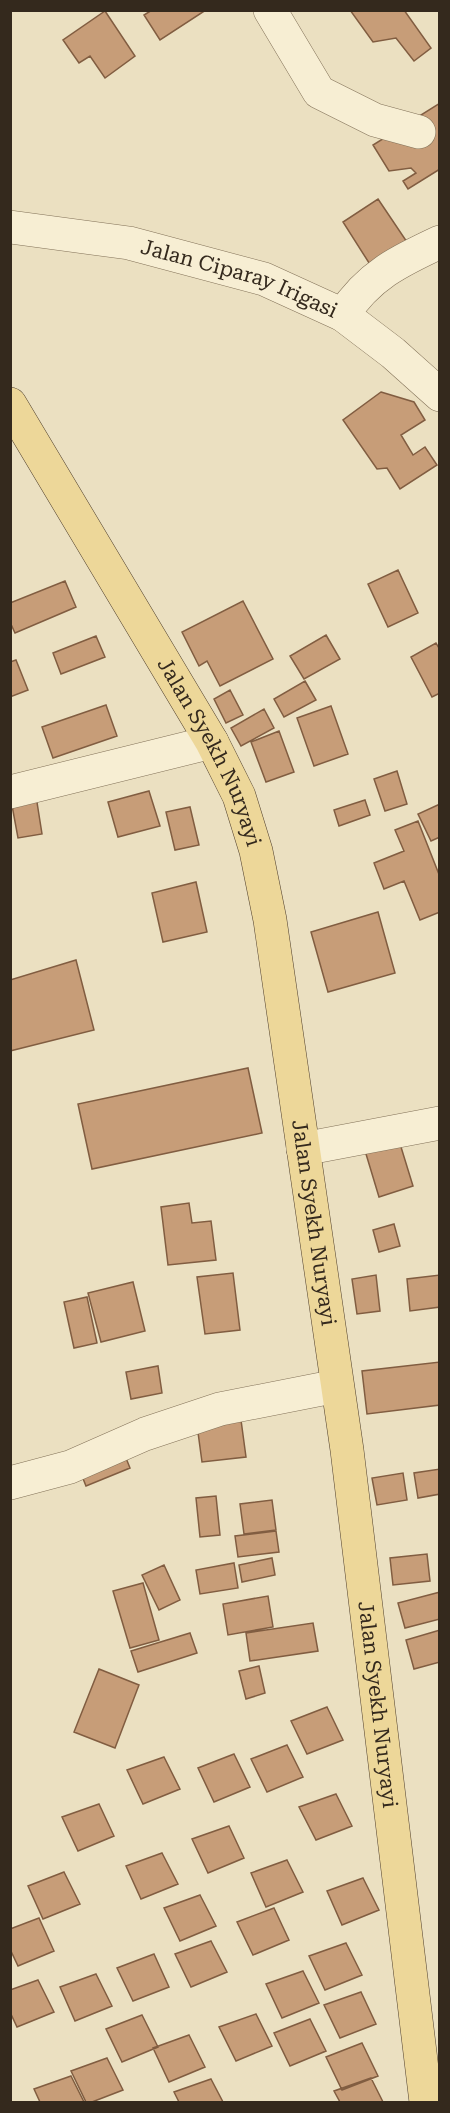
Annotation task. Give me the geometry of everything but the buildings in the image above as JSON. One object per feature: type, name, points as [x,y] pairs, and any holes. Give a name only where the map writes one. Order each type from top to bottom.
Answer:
[{"type":"main road","name":"Jalan Syekh Nuryayi","points":[[10,404],[212,742],[239,796],[256,851],[270,920],[350,1473],[426,2103]]},
{"type":"street","points":[[270,10],[319,92],[375,120],[419,132]]},
{"type":"street","name":"Jalan Ciparay Irigasi","points":[[10,227],[129,243],[264,279],[357,297],[393,353],[440,395]]},
{"type":"street","points":[[357,297],[394,263],[440,242]]},
{"type":"street","points":[[10,792],[212,742]]},
{"type":"street","points":[[303,1149],[440,1124]]},
{"type":"street","points":[[10,1483],[70,1467],[146,1434],[220,1409],[338,1386]]}]
